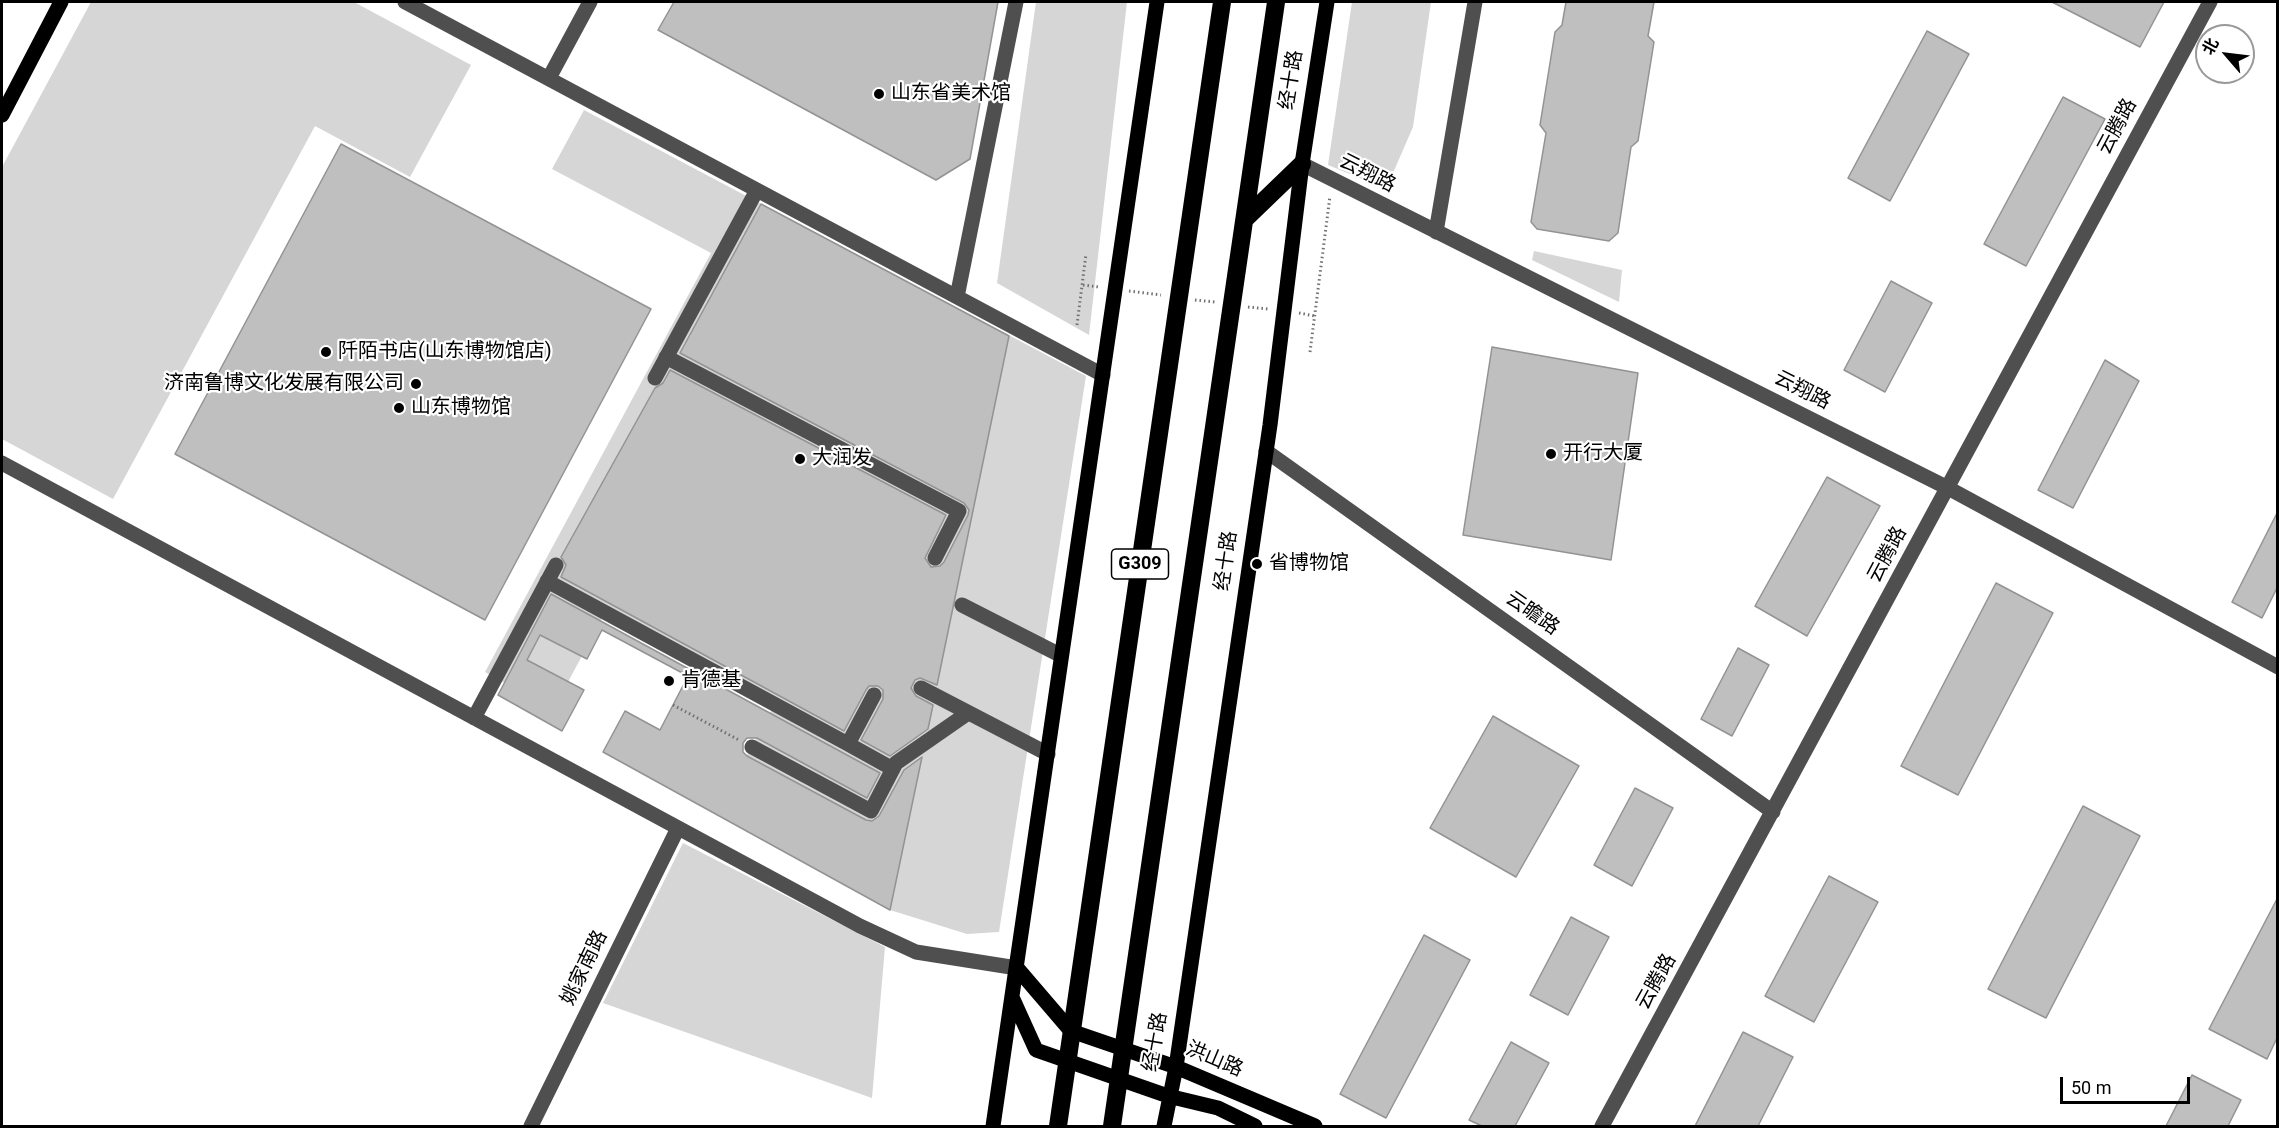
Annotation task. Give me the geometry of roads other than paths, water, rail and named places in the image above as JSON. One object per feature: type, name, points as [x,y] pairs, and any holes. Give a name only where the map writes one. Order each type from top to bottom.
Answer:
[{"type":"highway","name":"G309","points":[[1058,1126],[1222,2]]},
{"type":"highway","name":"经十路","points":[[1112,1126],[1276,2]]},
{"type":"highway","points":[[1245,219],[1302,164]]},
{"type":"main road","points":[[2,115],[61,2]]},
{"type":"main road","points":[[993,1126],[1157,2]]},
{"type":"main road","name":"经十路","points":[[1164,1126],[1168,1096],[1176,1067],[1266,451],[1302,164],[1327,2]]},
{"type":"main road","points":[[1017,968],[1071,1031]]},
{"type":"main road","points":[[1012,997],[1036,1050],[1168,1096],[1218,1108],[1255,1126]]},
{"type":"main road","name":"洪山路","points":[[1071,1031],[1176,1067],[1315,1126]]},
{"type":"street","points":[[405,2],[1103,375]]},
{"type":"street","points":[[549,78],[590,2]]},
{"type":"street","points":[[957,297],[1016,2]]},
{"type":"street","points":[[1436,232],[1475,2]]},
{"type":"street","name":"云腾路","points":[[1602,1126],[2210,2]]},
{"type":"street","name":"云翔路","points":[[1302,164],[1948,488],[2277,667]]},
{"type":"street","points":[[655,378],[757,190]]},
{"type":"street","points":[[666,357],[959,511],[935,558]]},
{"type":"street","name":"云瞻路","points":[[1266,451],[1773,812]]},
{"type":"street","points":[[2,463],[860,927],[916,952],[1017,968]]},
{"type":"street","points":[[474,718],[556,565]]},
{"type":"street","points":[[547,581],[893,769]]},
{"type":"street","points":[[962,605],[1060,655]]},
{"type":"street","points":[[921,688],[1048,754]]},
{"type":"street","points":[[848,744],[874,695]]},
{"type":"street","points":[[752,747],[872,811],[896,763],[968,713]]},
{"type":"street","name":"姚家南路","points":[[531,1126],[678,828]]},
{"type":"place","name":"山东省美术馆","points":[[879,94]]},
{"type":"place","name":"阡陌书店(山东博物馆店)","points":[[326,352]]},
{"type":"place","name":"济南鲁博文化发展有限公司","points":[[416,384]]},
{"type":"place","name":"山东博物馆","points":[[399,408]]},
{"type":"place","name":"开行大厦","points":[[1551,454]]},
{"type":"place","name":"大润发","points":[[800,459]]},
{"type":"place","name":"省博物馆","points":[[1257,564]]},
{"type":"place","name":"肯德基","points":[[669,681]]}]
